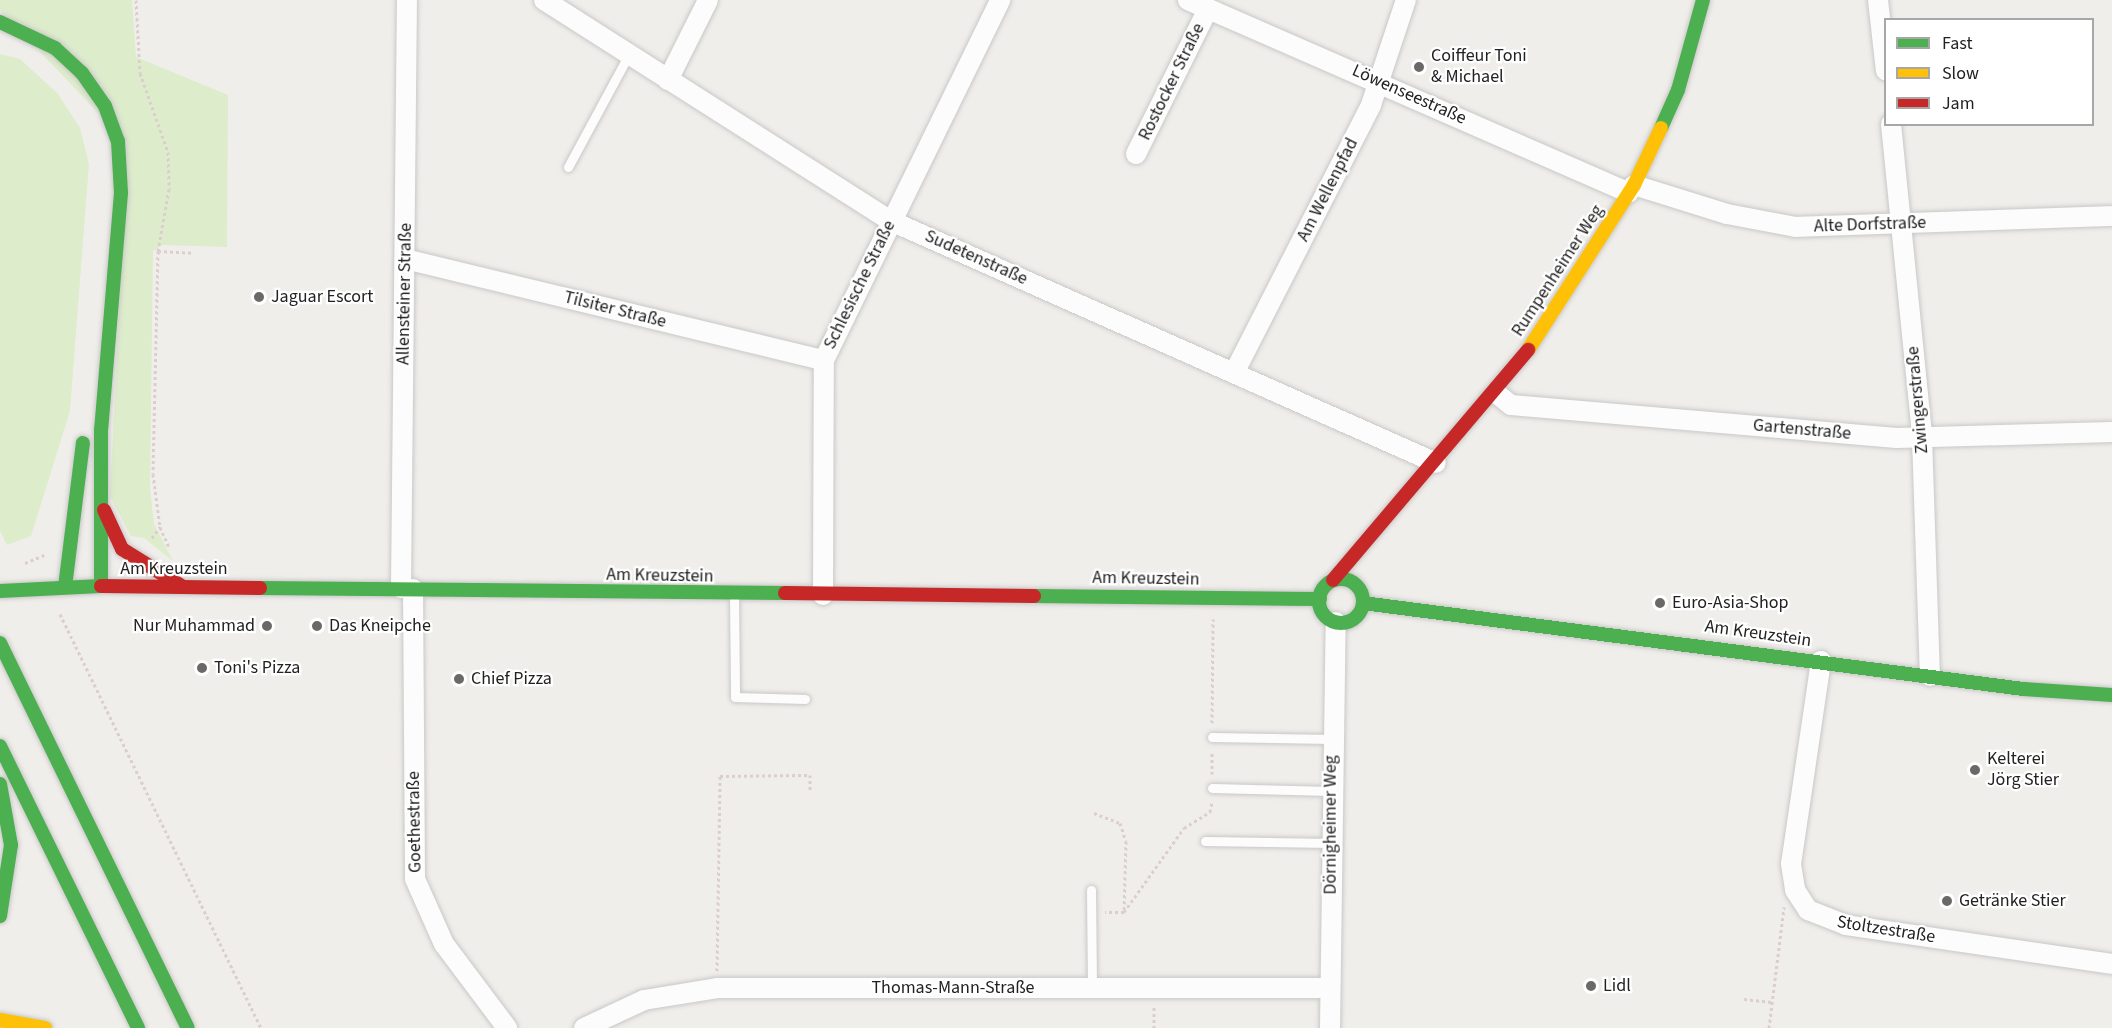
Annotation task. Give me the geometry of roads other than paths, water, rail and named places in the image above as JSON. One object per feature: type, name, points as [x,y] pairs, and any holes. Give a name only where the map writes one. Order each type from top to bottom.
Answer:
[{"type":"main road","name":"Rumpenheimer Weg","points":[[1333,580],[1355,549],[1381,526],[1496,393],[1546,328],[1632,189],[1678,90],[1703,0]]},
{"type":"main road","points":[[0,22],[55,48],[82,73],[105,106],[118,141],[122,193],[99,492],[101,586]]},
{"type":"main road","points":[[0,33],[36,47],[79,83],[102,125],[112,163],[65,587]]},
{"type":"main road","points":[[99,492],[122,549],[183,587]]},
{"type":"main road","name":"Rumpenheimer Weg","points":[[1359,587],[1381,526]]},
{"type":"main road","points":[[1333,580],[1359,587],[1363,603],[1351,620],[1336,622],[1323,612],[1320,599],[1333,580]]},
{"type":"main road","name":"Am Kreuzstein","points":[[0,591],[101,586],[734,595],[1320,599]]},
{"type":"main road","name":"Am Kreuzstein","points":[[1363,603],[1930,676],[2112,695]]},
{"type":"main road","points":[[0,643],[188,1028]]},
{"type":"main road","points":[[0,746],[138,1028]]},
{"type":"main road","points":[[0,784],[11,845],[9,882],[0,916]]},
{"type":"main road","points":[[0,1020],[45,1028]]},
{"type":"street","name":"Allensteiner Straße","points":[[407,0],[405,259],[407,589]]},
{"type":"street","name":"Sudetenstraße","points":[[544,0],[891,220],[1436,463]]},
{"type":"street","points":[[668,80],[708,0]]},
{"type":"street","name":"Schlesische Straße","points":[[823,595],[824,360],[1000,0]]},
{"type":"street","name":"Löwenseestraße","points":[[1188,0],[1632,189]]},
{"type":"street","name":"Am Wellenpfad","points":[[1234,373],[1378,81],[1406,0]]},
{"type":"street","points":[[1878,0],[1884,53]]},
{"type":"street","name":"Rostocker Straße","points":[[1136,154],[1208,9]]},
{"type":"street","name":"Zwingerstraße","points":[[1891,126],[1922,437],[1930,676]]},
{"type":"street","name":"Alte Dorfstraße","points":[[1632,189],[1778,226],[1902,225],[2112,216]]},
{"type":"street","name":"Tilsiter Straße","points":[[405,259],[824,360]]},
{"type":"street","name":"Gartenstraße","points":[[1496,393],[1511,405],[1922,437],[2112,432]]},
{"type":"street","name":"Goethestraße","points":[[407,589],[415,879],[444,944],[507,1028]]},
{"type":"street","name":"Dörnigheimer Weg","points":[[1330,1028],[1331,791],[1336,622]]},
{"type":"street","name":"Stoltzestraße","points":[[1821,661],[1792,853],[1798,897],[1818,916],[1846,925],[2112,964]]},
{"type":"street","name":"Thomas-Mann-Straße","points":[[584,1028],[654,998],[717,988],[1330,988]]},
{"type":"lane","points":[[568,167],[629,54]]},
{"type":"lane","points":[[734,595],[735,697],[805,699]]},
{"type":"lane","points":[[1212,737],[1332,739]]},
{"type":"lane","points":[[1212,788],[1331,791]]},
{"type":"lane","points":[[1205,841],[1331,843]]},
{"type":"lane","points":[[1091,891],[1092,988]]},
{"type":"place","name":"Coiffeur Toni & Michael","points":[[1419,67]]},
{"type":"place","name":"Jaguar Escort","points":[[259,297]]},
{"type":"place","name":"Euro-Asia-Shop","points":[[1660,603]]},
{"type":"place","name":"Nur Muhammad","points":[[267,626]]},
{"type":"place","name":"Das Kneipche","points":[[317,626]]},
{"type":"place","name":"Toni's Pizza","points":[[202,668]]},
{"type":"place","name":"Chief Pizza","points":[[459,679]]},
{"type":"place","name":"Kelterei Jörg Stier","points":[[1975,770]]},
{"type":"place","name":"Getränke Stier","points":[[1947,901]]},
{"type":"place","name":"Lidl","points":[[1591,986]]}]
